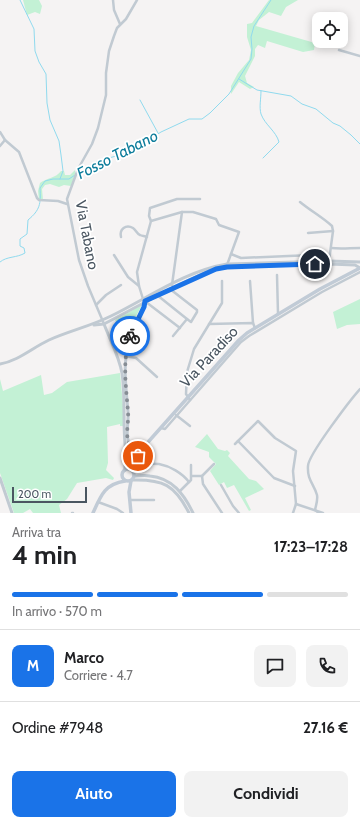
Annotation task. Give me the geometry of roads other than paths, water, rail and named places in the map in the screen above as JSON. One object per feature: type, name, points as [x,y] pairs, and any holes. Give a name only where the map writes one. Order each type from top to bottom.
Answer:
[{"type":"main road","name":"Via Paradiso","points":[[149,441],[176,414],[239,340],[278,314],[360,268]]},
{"type":"main road","points":[[130,480],[123,478],[122,475],[125,470],[126,453],[149,441]]},
{"type":"main road","points":[[131,513],[129,492],[132,471],[149,441]]},
{"type":"main road","points":[[133,448],[138,458]]},
{"type":"main road","points":[[125,470],[132,471]]},
{"type":"main road","points":[[93,513],[107,488],[115,482],[130,480]]},
{"type":"street","points":[[113,0],[114,10],[120,24]]},
{"type":"street","name":"Via Tabano","points":[[126,453],[122,374],[119,362],[79,260],[68,204],[70,190],[76,172],[92,144],[98,128],[106,95],[106,73],[109,51],[114,36],[120,24],[126,19],[137,0]]},
{"type":"street","points":[[339,50],[360,56]]},
{"type":"street","points":[[0,132],[5,140],[19,152],[35,195],[39,200],[58,201],[68,204]]},
{"type":"street","points":[[0,146],[5,140]]},
{"type":"street","points":[[133,448],[127,440],[128,413],[124,374],[125,356],[132,330],[144,307],[144,300],[139,286],[137,272],[151,222],[150,208],[177,199],[200,199]]},
{"type":"street","points":[[300,202],[311,212],[316,213],[332,226],[333,231],[329,261]]},
{"type":"street","points":[[151,222],[182,212],[193,212],[216,219],[219,225],[239,232],[227,266]]},
{"type":"street","points":[[171,287],[182,212]]},
{"type":"street","points":[[121,236],[120,233],[122,229],[124,227],[128,227],[132,228],[140,235],[147,237]]},
{"type":"street","points":[[308,233],[333,231]]},
{"type":"street","points":[[330,248],[346,250],[349,248],[360,248]]},
{"type":"street","points":[[231,254],[242,258],[312,256]]},
{"type":"street","points":[[114,255],[128,277],[139,286]]},
{"type":"street","points":[[144,300],[157,295],[205,269],[227,266],[329,261],[358,262],[360,268]]},
{"type":"street","points":[[227,266],[329,264],[351,265],[360,268]]},
{"type":"street","points":[[351,265],[353,267],[352,272]]},
{"type":"street","points":[[222,281],[222,303],[194,349],[187,372],[186,394],[189,399],[241,342],[249,336],[321,290],[360,272]]},
{"type":"street","points":[[277,275],[278,314]]},
{"type":"street","points":[[250,281],[253,323],[255,328]]},
{"type":"street","points":[[96,305],[106,295],[121,285]]},
{"type":"street","points":[[0,364],[7,363],[49,340],[90,325],[103,322],[171,287]]},
{"type":"street","points":[[157,295],[190,322],[197,312],[171,287]]},
{"type":"street","points":[[144,300],[180,328]]},
{"type":"street","points":[[173,336],[187,319]]},
{"type":"street","points":[[209,324],[253,323]]},
{"type":"street","points":[[125,356],[136,358],[157,377]]},
{"type":"street","points":[[315,510],[317,496],[310,481],[309,460],[342,412],[360,389]]},
{"type":"street","points":[[176,414],[190,426]]},
{"type":"street","points":[[235,444],[258,421],[275,438],[296,451],[293,471],[296,504],[293,513]]},
{"type":"street","points":[[238,440],[274,478],[295,486]]},
{"type":"street","points":[[138,458],[140,463],[161,465],[180,473],[189,482]]},
{"type":"street","points":[[192,476],[202,476],[214,464]]},
{"type":"street","points":[[180,491],[189,482],[192,476],[191,465]]},
{"type":"street","points":[[202,476],[203,484],[222,513]]},
{"type":"street","points":[[130,480],[157,477],[172,484],[180,491],[193,513]]},
{"type":"street","points":[[0,478],[11,513]]},
{"type":"street","points":[[130,480],[154,480],[168,486],[178,495],[189,513]]},
{"type":"street","points":[[221,485],[233,506],[239,513]]},
{"type":"street","points":[[130,500],[154,500]]},
{"type":"street","points":[[98,502],[123,513]]},
{"type":"street","points":[[296,504],[323,513]]},
{"type":"street","points":[[315,510],[319,513]]},
{"type":"waterway","points":[[20,0],[34,29],[35,51],[46,74],[47,103],[50,120],[59,141],[61,155],[63,171],[60,179]]},
{"type":"waterway","name":"Fosso Tabano","points":[[78,174],[98,161],[127,153],[161,132],[189,119],[202,119],[210,113],[229,94],[251,59],[251,37],[254,26],[271,0]]},
{"type":"waterway","points":[[239,79],[257,90],[291,96],[302,104],[316,109],[333,123],[340,126],[360,144]]},
{"type":"waterway","points":[[261,91],[261,114],[278,138],[279,142],[263,158]]},
{"type":"waterway","points":[[140,100],[158,133]]},
{"type":"waterway","name":"Fosso Tabano","points":[[0,262],[25,253],[24,248],[20,246],[20,239],[27,234],[28,220],[39,206],[40,188],[45,181],[53,179],[69,179],[75,175]]}]
